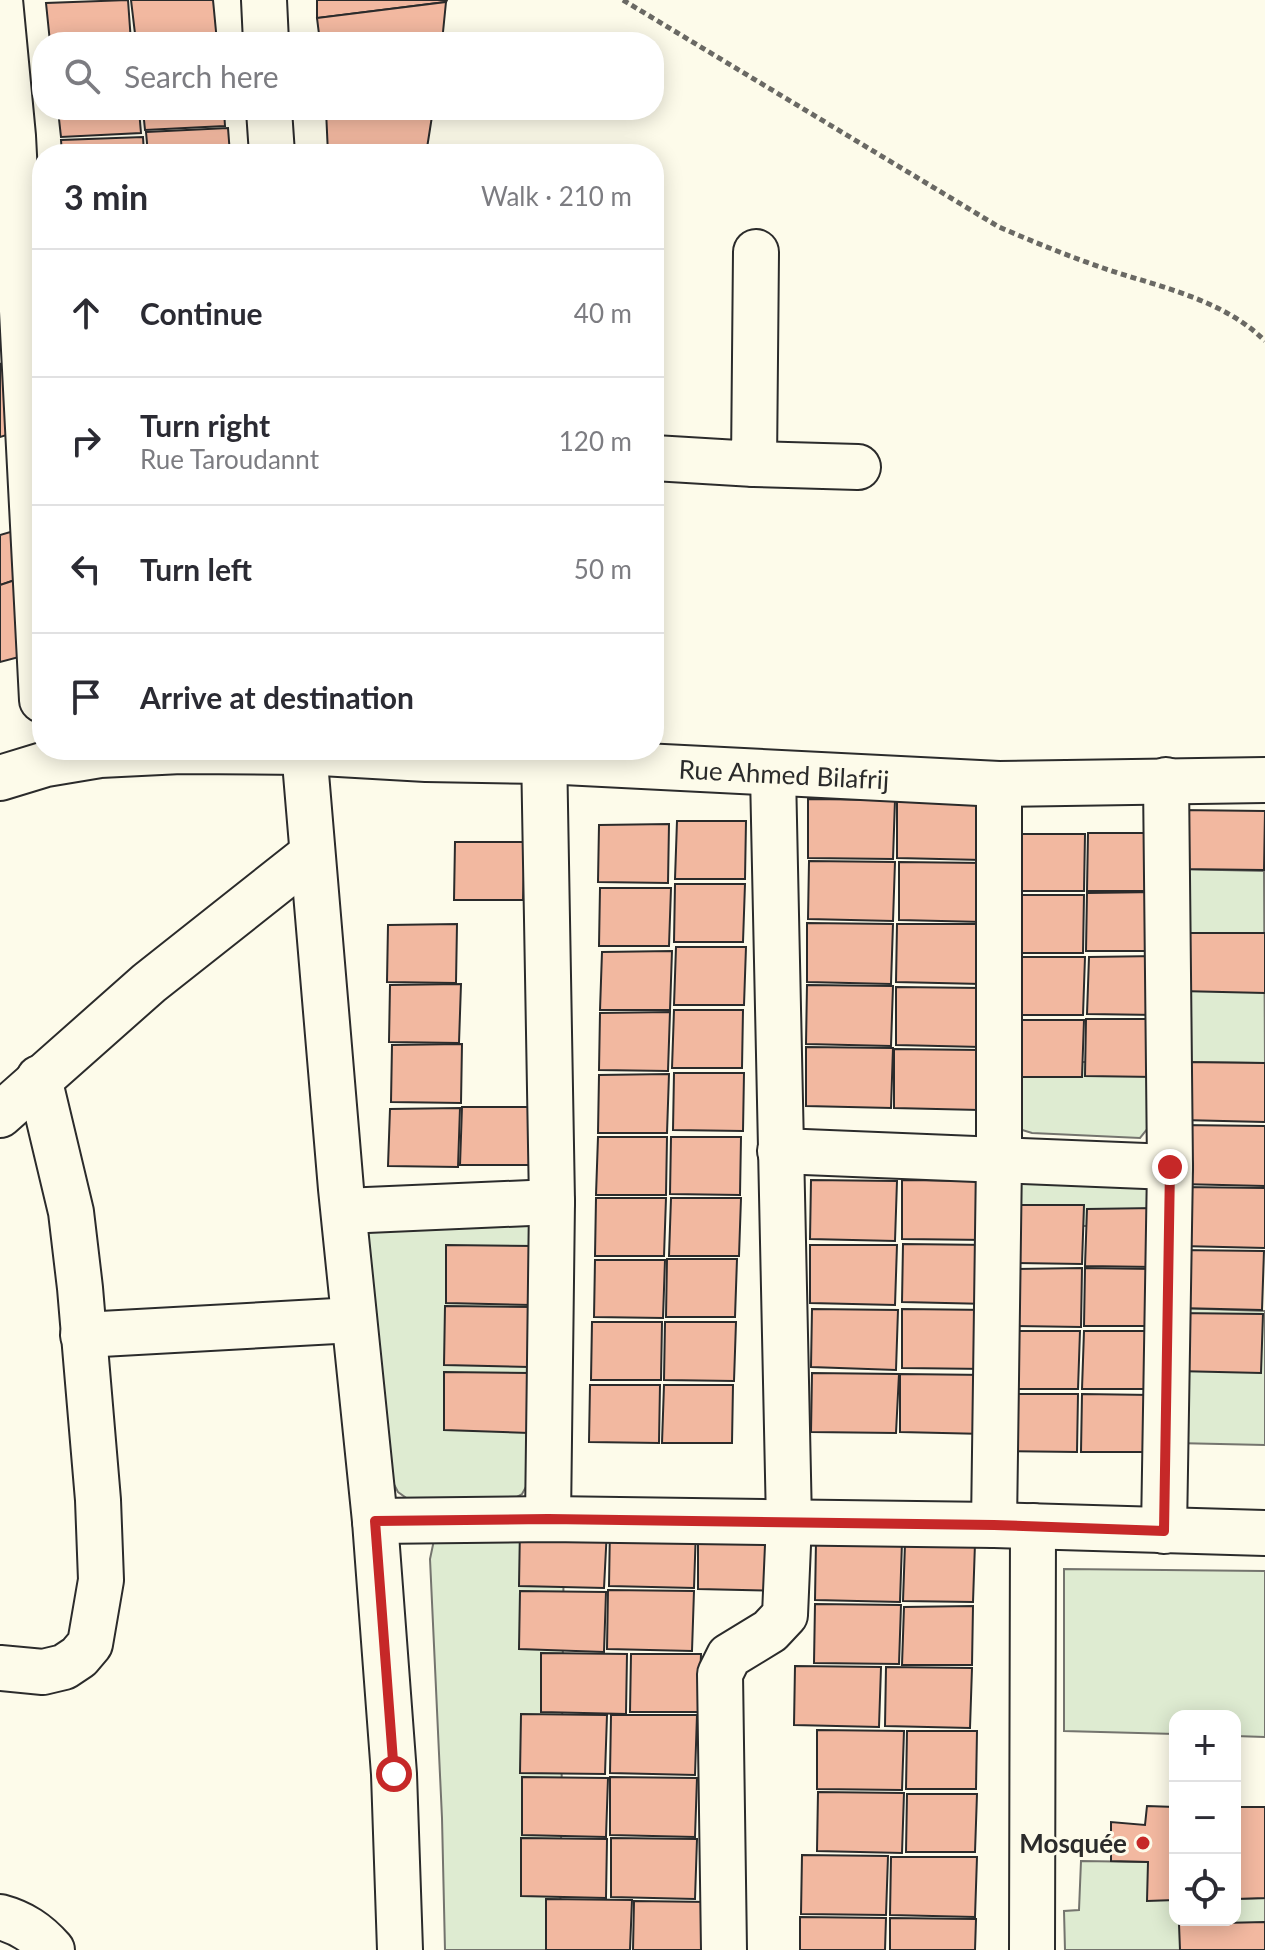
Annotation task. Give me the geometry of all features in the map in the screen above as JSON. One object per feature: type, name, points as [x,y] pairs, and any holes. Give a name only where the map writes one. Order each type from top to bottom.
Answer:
[{"type":"street","points":[[264,0],[266,32]]},
{"type":"street","points":[[0,1],[13,136],[9,283],[27,384],[15,520],[32,633]]},
{"type":"street","points":[[270,120],[271,144]]},
{"type":"street","points":[[754,464],[756,252]]},
{"type":"street","points":[[664,459],[858,467]]},
{"type":"street","name":"Rue Ahmed Bilafrij","points":[[0,778],[39,760]]},
{"type":"street","points":[[305,760],[354,1320],[375,1521],[394,1774],[400,1950]]},
{"type":"street","points":[[544,760],[552,1202],[548,1519]]},
{"type":"street","name":"Rue Ahmed Bilafrij","points":[[604,760],[773,774],[999,784],[1265,780]]},
{"type":"street","points":[[724,1950],[720,1674],[729,1656],[770,1631],[785,1615],[789,1522],[773,774]]},
{"type":"street","points":[[1164,1531],[1170,1167],[1166,780]]},
{"type":"street","points":[[999,784],[999,1161],[1032,1950]]},
{"type":"street","points":[[0,1115],[149,983],[312,854]]},
{"type":"street","points":[[0,1668],[43,1672],[64,1667],[79,1657],[90,1644],[101,1580],[98,1500],[71,1212],[39,1078]]},
{"type":"street","points":[[780,1151],[1170,1167]]},
{"type":"street","points":[[344,1211],[552,1202]]},
{"type":"street","points":[[83,1335],[354,1320]]},
{"type":"street","points":[[375,1521],[548,1519],[1014,1525],[1265,1533]]},
{"type":"street","points":[[0,1917],[17,1921],[39,1935],[52,1950]]},
{"type":"path","points":[[623,0],[999,227],[1066,255],[1223,309],[1248,324],[1265,341]]},
{"type":"green space","points":[[1179,869],[1264,871],[1265,1063],[1183,1062]]},
{"type":"green space","points":[[1013,1062],[1155,1062],[1153,1122],[1140,1138],[1032,1133],[1019,1129]]},
{"type":"green space","points":[[1016,1172],[1158,1180],[1156,1228],[1013,1224]]},
{"type":"green space","points":[[534,1218],[527,1485],[522,1494],[513,1499],[412,1502],[398,1492],[388,1473],[364,1223]]},
{"type":"green space","points":[[1178,1308],[1265,1311],[1265,1445],[1175,1443]]},
{"type":"green space","points":[[564,1528],[560,1950],[445,1950],[430,1559],[434,1540]]},
{"type":"green space","points":[[1064,1569],[1265,1571],[1265,1737],[1241,1736],[1241,1710],[1169,1710],[1169,1734],[1064,1731]]},
{"type":"green space","points":[[1081,1861],[1148,1862],[1148,1900],[1169,1900],[1169,1926],[1241,1926],[1241,1899],[1265,1898],[1265,1950],[1065,1950],[1064,1911],[1079,1910]]},
{"type":"building","points":[[128,0],[130,32],[49,32],[46,3]]},
{"type":"building","points":[[131,0],[213,0],[216,32],[135,32]]},
{"type":"building","points":[[317,0],[447,0],[317,18]]},
{"type":"building","points":[[446,2],[443,32],[319,32],[317,18]]},
{"type":"building","points":[[59,120],[140,120],[141,133],[61,137]]},
{"type":"building","points":[[144,120],[225,120],[225,126],[145,130]]},
{"type":"building","points":[[326,120],[431,120],[428,144],[328,144]]},
{"type":"building","points":[[228,128],[229,144],[147,144],[146,132]]},
{"type":"building","points":[[143,137],[143,144],[61,144],[61,140]]},
{"type":"building","points":[[4,362],[13,433],[0,437],[0,364]]},
{"type":"building","points":[[17,530],[18,579],[0,585],[0,535]]},
{"type":"building","points":[[18,579],[19,657],[0,662],[0,585]]},
{"type":"building","points":[[808,799],[895,800],[893,859],[808,858]]},
{"type":"building","points":[[897,799],[984,800],[982,860],[897,858]]},
{"type":"building","points":[[1179,810],[1265,811],[1264,870],[1179,869]]},
{"type":"building","points":[[677,821],[746,821],[745,879],[675,879]]},
{"type":"building","points":[[669,824],[668,883],[598,882],[599,825]]},
{"type":"building","points":[[1088,833],[1158,833],[1156,891],[1087,891]]},
{"type":"building","points":[[1015,834],[1085,834],[1084,891],[1014,891]]},
{"type":"building","points":[[455,842],[525,842],[523,900],[454,900]]},
{"type":"building","points":[[809,861],[895,862],[893,921],[808,919]]},
{"type":"building","points":[[899,862],[985,863],[983,922],[899,920]]},
{"type":"building","points":[[675,884],[745,884],[743,942],[674,942]]},
{"type":"building","points":[[600,888],[671,888],[669,946],[599,946]]},
{"type":"building","points":[[1157,892],[1155,951],[1086,951],[1087,893]]},
{"type":"building","points":[[1014,895],[1084,895],[1083,953],[1013,953]]},
{"type":"building","points":[[807,923],[893,924],[891,984],[807,982]]},
{"type":"building","points":[[457,924],[456,983],[387,982],[388,925]]},
{"type":"building","points":[[897,924],[983,924],[981,984],[896,982]]},
{"type":"building","points":[[1180,933],[1265,933],[1265,993],[1180,991]]},
{"type":"building","points":[[676,947],[746,947],[744,1005],[674,1005]]},
{"type":"building","points":[[672,951],[670,1010],[600,1010],[602,952]]},
{"type":"building","points":[[1158,956],[1157,1015],[1087,1014],[1089,957]]},
{"type":"building","points":[[1015,957],[1085,957],[1083,1015],[1013,1015]]},
{"type":"building","points":[[461,984],[459,1043],[389,1042],[390,985]]},
{"type":"building","points":[[807,985],[893,986],[891,1046],[806,1044]]},
{"type":"building","points":[[896,987],[982,988],[981,1047],[896,1045]]},
{"type":"building","points":[[674,1010],[743,1010],[742,1068],[672,1068]]},
{"type":"building","points":[[670,1012],[668,1071],[599,1070],[600,1013]]},
{"type":"building","points":[[1086,1019],[1156,1019],[1155,1077],[1085,1076]]},
{"type":"building","points":[[1014,1020],[1084,1020],[1082,1077],[1013,1077]]},
{"type":"building","points":[[462,1044],[461,1103],[391,1102],[392,1045]]},
{"type":"building","points":[[806,1047],[893,1048],[891,1108],[806,1106]]},
{"type":"building","points":[[894,1049],[981,1050],[979,1110],[894,1108]]},
{"type":"building","points":[[1183,1062],[1265,1063],[1265,1122],[1182,1120]]},
{"type":"building","points":[[674,1073],[744,1073],[743,1131],[673,1130]]},
{"type":"building","points":[[669,1074],[667,1133],[598,1133],[599,1075]]},
{"type":"building","points":[[462,1107],[532,1107],[530,1165],[460,1165]]},
{"type":"building","points":[[460,1108],[458,1167],[388,1166],[390,1109]]},
{"type":"building","points":[[1180,1125],[1265,1126],[1265,1186],[1180,1184]]},
{"type":"building","points":[[598,1137],[667,1137],[666,1195],[596,1195]]},
{"type":"building","points":[[671,1137],[741,1137],[740,1195],[670,1194]]},
{"type":"building","points":[[811,1180],[897,1181],[895,1241],[810,1239]]},
{"type":"building","points":[[902,1180],[989,1181],[987,1240],[902,1239]]},
{"type":"building","points":[[1181,1187],[1265,1188],[1265,1248],[1181,1246]]},
{"type":"building","points":[[596,1198],[666,1198],[664,1256],[595,1256]]},
{"type":"building","points":[[671,1198],[741,1198],[739,1256],[669,1256]]},
{"type":"building","points":[[1014,1205],[1084,1205],[1082,1264],[1012,1263]]},
{"type":"building","points":[[1156,1208],[1155,1267],[1085,1266],[1087,1209]]},
{"type":"building","points":[[903,1244],[990,1245],[988,1304],[902,1302]]},
{"type":"building","points":[[446,1245],[533,1246],[531,1305],[446,1303]]},
{"type":"building","points":[[810,1245],[897,1245],[895,1305],[810,1303]]},
{"type":"building","points":[[1178,1250],[1264,1251],[1262,1310],[1178,1308]]},
{"type":"building","points":[[667,1259],[737,1259],[735,1317],[666,1317]]},
{"type":"building","points":[[595,1260],[665,1260],[663,1318],[594,1317]]},
{"type":"building","points":[[1082,1268],[1081,1327],[1011,1326],[1012,1269]]},
{"type":"building","points":[[1085,1268],[1155,1269],[1154,1326],[1084,1326]]},
{"type":"building","points":[[445,1306],[531,1307],[529,1367],[444,1365]]},
{"type":"building","points":[[812,1309],[898,1310],[896,1370],[811,1367]]},
{"type":"building","points":[[902,1309],[989,1310],[987,1369],[902,1368]]},
{"type":"building","points":[[1176,1313],[1263,1314],[1261,1373],[1176,1371]]},
{"type":"building","points":[[592,1322],[662,1322],[661,1380],[591,1380]]},
{"type":"building","points":[[665,1322],[736,1322],[734,1381],[664,1380]]},
{"type":"building","points":[[1010,1331],[1080,1331],[1078,1389],[1008,1389]]},
{"type":"building","points":[[1084,1331],[1153,1331],[1152,1389],[1082,1389]]},
{"type":"building","points":[[444,1372],[530,1373],[529,1433],[444,1430]]},
{"type":"building","points":[[812,1373],[899,1374],[896,1433],[811,1432]]},
{"type":"building","points":[[900,1374],[987,1375],[985,1434],[900,1432]]},
{"type":"building","points":[[590,1385],[660,1385],[659,1443],[589,1442]]},
{"type":"building","points":[[664,1385],[733,1385],[732,1443],[662,1443]]},
{"type":"building","points":[[1009,1394],[1078,1394],[1077,1452],[1007,1451]]},
{"type":"building","points":[[1082,1394],[1152,1395],[1151,1452],[1081,1452]]},
{"type":"building","points":[[610,1527],[696,1528],[694,1588],[609,1586]]},
{"type":"building","points":[[520,1528],[607,1529],[604,1588],[519,1586]]},
{"type":"building","points":[[698,1530],[785,1531],[783,1591],[698,1589]]},
{"type":"building","points":[[816,1541],[902,1542],[900,1602],[815,1600]]},
{"type":"building","points":[[975,1543],[973,1602],[903,1601],[905,1544]]},
{"type":"building","points":[[608,1590],[694,1591],[692,1651],[607,1649]]},
{"type":"building","points":[[520,1591],[606,1592],[604,1652],[519,1649]]},
{"type":"building","points":[[815,1604],[901,1605],[899,1664],[814,1663]]},
{"type":"building","points":[[973,1606],[972,1665],[902,1665],[904,1607]]},
{"type":"building","points":[[541,1653],[627,1654],[626,1714],[541,1712]]},
{"type":"building","points":[[631,1654],[701,1654],[699,1712],[630,1712]]},
{"type":"building","points":[[795,1666],[881,1667],[879,1727],[794,1725]]},
{"type":"building","points":[[886,1667],[972,1668],[970,1728],[885,1726]]},
{"type":"building","points":[[521,1714],[607,1715],[605,1774],[520,1773]]},
{"type":"building","points":[[611,1715],[697,1715],[695,1775],[610,1773]]},
{"type":"building","points":[[817,1730],[904,1731],[902,1790],[817,1789]]},
{"type":"building","points":[[907,1731],[977,1731],[976,1789],[906,1789]]},
{"type":"building","points":[[522,1777],[608,1778],[606,1837],[522,1835]]},
{"type":"building","points":[[610,1777],[697,1778],[695,1837],[610,1835]]},
{"type":"building","points":[[818,1792],[904,1793],[902,1853],[817,1851]]},
{"type":"building","points":[[907,1794],[977,1794],[975,1852],[906,1852]]},
{"type":"building","name":"Mosquée","points":[[1147,1806],[1169,1807],[1169,1900],[1147,1901],[1148,1862],[1111,1861],[1111,1822],[1145,1825]]},
{"type":"building","points":[[1241,1807],[1265,1807],[1265,1898],[1241,1899]]},
{"type":"building","points":[[521,1838],[607,1839],[606,1898],[521,1896]]},
{"type":"building","points":[[611,1838],[697,1839],[695,1899],[611,1897]]},
{"type":"building","points":[[802,1855],[888,1856],[886,1915],[801,1914]]},
{"type":"building","points":[[891,1857],[977,1857],[975,1917],[890,1915]]},
{"type":"building","points":[[546,1899],[632,1900],[630,1950],[546,1950]]},
{"type":"building","points":[[634,1901],[710,1902],[709,1950],[633,1950]]},
{"type":"building","points":[[800,1917],[886,1918],[885,1950],[800,1950]]},
{"type":"building","points":[[890,1918],[976,1919],[975,1950],[890,1950]]},
{"type":"building","points":[[1265,1922],[1265,1950],[1180,1950],[1179,1926],[1241,1926],[1241,1923]]},
{"type":"place","name":"Mosquée","points":[[1143,1843]]},
{"type":"route","points":[[394,1774],[375,1521],[548,1519],[789,1522],[1164,1531],[1170,1167]]}]
